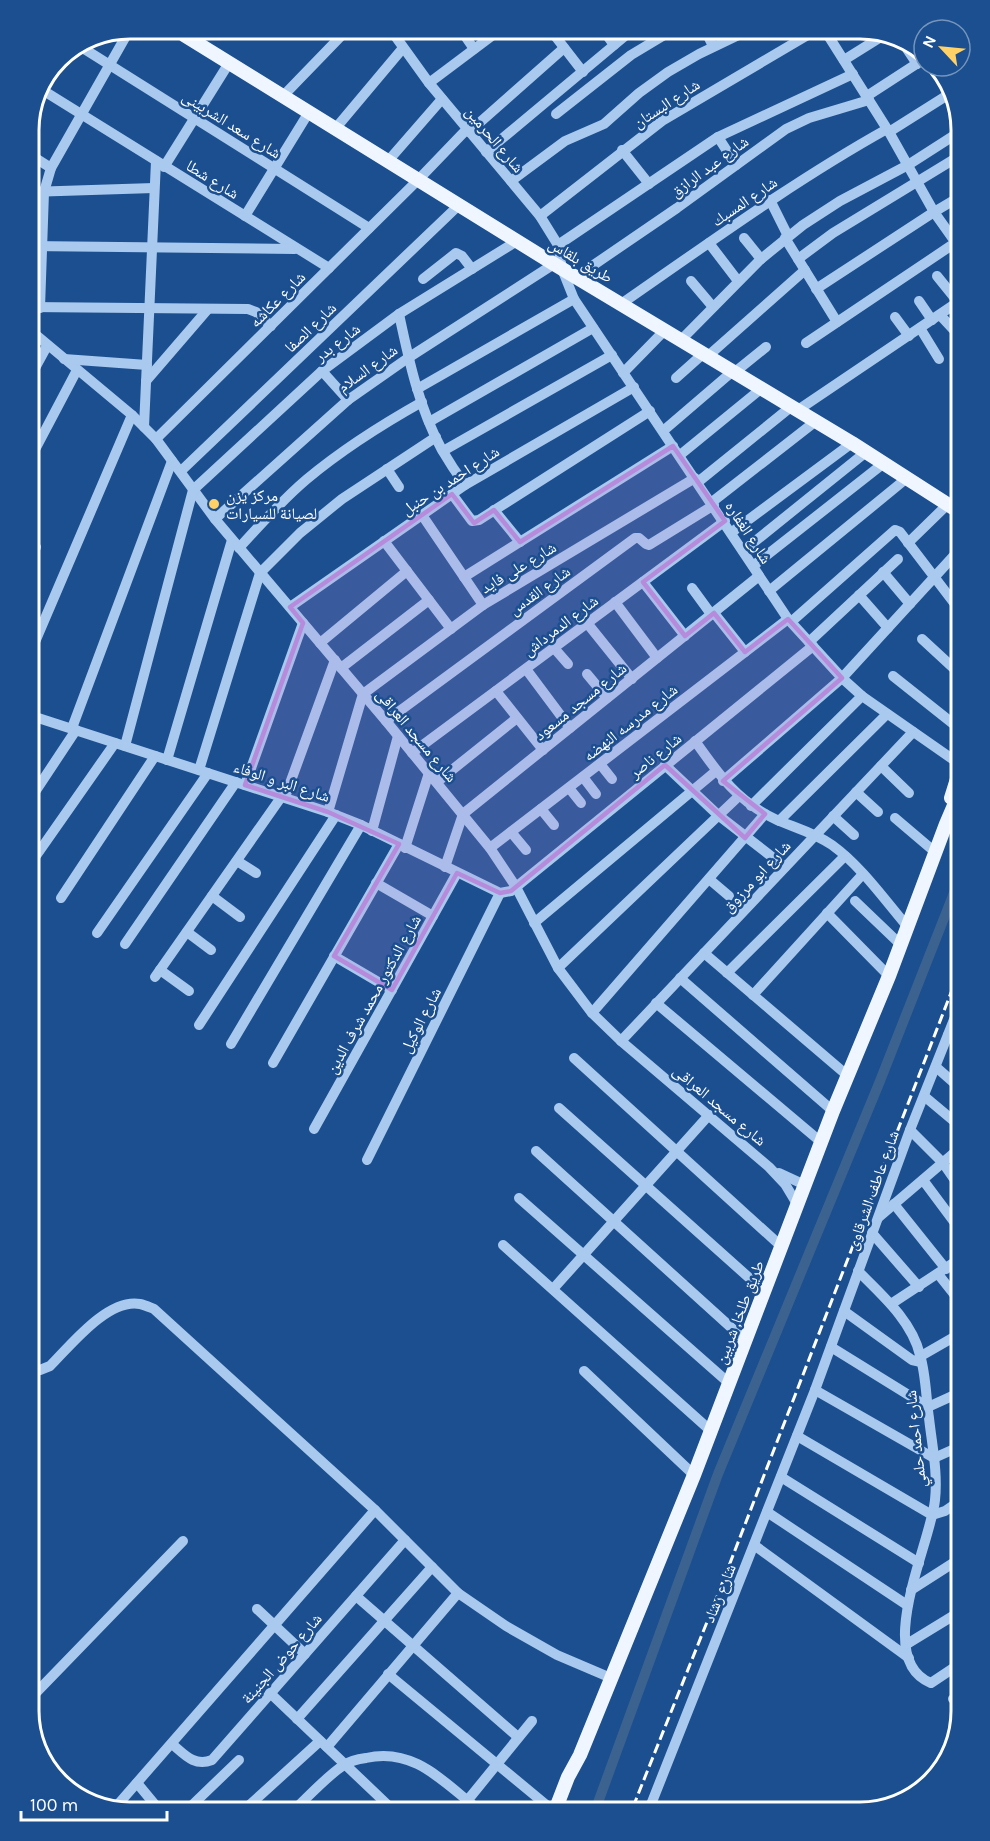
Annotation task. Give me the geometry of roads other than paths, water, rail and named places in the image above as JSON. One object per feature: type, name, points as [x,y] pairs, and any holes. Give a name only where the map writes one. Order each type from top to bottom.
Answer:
[{"type":"main road","name":"طريق بلقاس","points":[[190,39],[576,277],[795,408],[951,506]]},
{"type":"main road","name":"طريق طلخا, شربين","points":[[946,824],[951,799]]},
{"type":"main road","name":"طريق طلخا, شربين","points":[[558,1802],[580,1755],[694,1475],[833,1111],[889,976],[951,813]]},
{"type":"main road","points":[[566,1802],[579,1766],[580,1755]]},
{"type":"street","points":[[283,96],[338,39]]},
{"type":"street","name":"شارع الحرمين","points":[[397,39],[429,83],[540,216],[558,245],[558,266]]},
{"type":"street","points":[[467,39],[474,49]]},
{"type":"street","points":[[429,83],[488,39]]},
{"type":"street","points":[[557,39],[583,72]]},
{"type":"street","points":[[610,39],[614,45]]},
{"type":"street","points":[[486,152],[621,39]]},
{"type":"street","points":[[556,114],[631,55],[657,39]]},
{"type":"street","points":[[710,39],[713,46]]},
{"type":"street","points":[[511,181],[565,141],[604,124],[658,79],[722,39]]},
{"type":"street","name":"شارع البستان","points":[[540,216],[622,150],[682,108],[795,39]]},
{"type":"street","points":[[830,39],[888,130],[934,212],[951,236]]},
{"type":"street","points":[[124,40],[51,168],[44,192],[40,308],[251,310],[271,326]]},
{"type":"street","points":[[844,60],[875,41]]},
{"type":"street","points":[[336,129],[403,48]]},
{"type":"street","name":"شارع عكاشه","points":[[156,439],[468,130],[564,48]]},
{"type":"street","name":"شارع سعد الشربينى","points":[[87,51],[369,228]]},
{"type":"street","points":[[144,427],[154,188],[160,164],[194,118],[228,63]]},
{"type":"street","name":"شارع عبد الرازق","points":[[576,277],[677,208],[776,136],[797,123],[868,98],[912,67]]},
{"type":"street","points":[[558,245],[718,137],[853,74]]},
{"type":"street","name":"شارع شطا","points":[[47,93],[329,268]]},
{"type":"street","name":"شارع المسبك","points":[[621,304],[770,200],[829,162],[944,97]]},
{"type":"street","points":[[388,161],[442,99]]},
{"type":"street","points":[[244,216],[309,112]]},
{"type":"street","points":[[718,137],[736,165]]},
{"type":"street","points":[[681,339],[738,281],[787,237],[840,201],[908,165],[951,139]]},
{"type":"street","points":[[622,150],[649,184]]},
{"type":"street","points":[[39,160],[51,168]]},
{"type":"street","points":[[798,259],[833,233],[951,162]]},
{"type":"street","points":[[39,192],[154,188]]},
{"type":"street","points":[[770,200],[798,259],[837,322]]},
{"type":"street","points":[[816,289],[951,202]]},
{"type":"street","name":"شارع الصفا","points":[[181,471],[459,205]]},
{"type":"street","points":[[744,238],[761,259]]},
{"type":"street","name":"شارع بدر","points":[[193,490],[322,371],[399,314],[518,241]]},
{"type":"street","points":[[708,243],[738,281]]},
{"type":"street","points":[[39,247],[297,249]]},
{"type":"street","points":[[806,343],[951,250]]},
{"type":"street","points":[[423,279],[456,254],[462,256],[472,269]]},
{"type":"street","name":"شارع الغفاره","points":[[558,266],[593,328],[790,620],[842,678],[862,696],[951,758]]},
{"type":"street","name":"شارع السلام","points":[[215,519],[348,400],[408,358],[558,266]]},
{"type":"street","points":[[676,378],[805,270]]},
{"type":"street","points":[[937,276],[951,291]]},
{"type":"street","points":[[691,281],[713,307]]},
{"type":"street","points":[[417,389],[574,298]]},
{"type":"street","points":[[919,301],[951,328]]},
{"type":"street","name":"شارع على فايد","points":[[363,694],[483,605],[697,480],[795,408],[951,307]]},
{"type":"street","points":[[146,381],[207,309]]},
{"type":"street","points":[[399,314],[408,358],[429,422],[443,451],[465,485]]},
{"type":"street","points":[[895,317],[909,336]]},
{"type":"street","points":[[429,422],[593,328]]},
{"type":"street","points":[[920,328],[939,359]]},
{"type":"street","points":[[623,373],[665,330]]},
{"type":"street","name":"شارع مسجد العراقى","points":[[39,339],[132,415],[156,439],[215,519],[437,782],[490,849],[516,887],[558,968],[592,1013],[621,1041],[769,1167],[785,1184],[797,1204]]},
{"type":"street","points":[[39,361],[47,346]]},
{"type":"street","points":[[663,431],[766,347]]},
{"type":"street","points":[[443,451],[612,355]]},
{"type":"street","points":[[64,359],[147,365]]},
{"type":"street","points":[[39,442],[77,370]]},
{"type":"street","points":[[322,371],[348,400]]},
{"type":"street","name":"شارع احمد بن حنبل","points":[[290,607],[465,485],[634,387]]},
{"type":"street","points":[[464,577],[676,451],[762,388]]},
{"type":"street","points":[[167,760],[236,544],[315,473],[372,432],[422,402]]},
{"type":"street","points":[[452,494],[472,521],[478,520],[650,411]]},
{"type":"street","points":[[39,633],[132,415]]},
{"type":"street","points":[[713,504],[816,421]]},
{"type":"street","points":[[97,933],[204,772],[260,573],[300,533],[342,499],[436,437]]},
{"type":"street","points":[[732,532],[852,443]]},
{"type":"street","points":[[743,551],[866,452]]},
{"type":"street","points":[[39,785],[74,729],[172,461]]},
{"type":"street","points":[[753,566],[884,463]]},
{"type":"street","points":[[387,469],[399,487]]},
{"type":"street","points":[[769,591],[907,478]]},
{"type":"street","points":[[39,852],[120,745],[193,490]]},
{"type":"street","name":"شارع القدس","points":[[386,721],[635,538],[649,544],[713,504]]},
{"type":"street","points":[[948,504],[908,543],[951,598]]},
{"type":"street","points":[[494,510],[520,542]]},
{"type":"street","points":[[422,515],[483,605]]},
{"type":"street","name":"شارع الدمرداش","points":[[412,753],[725,521]]},
{"type":"street","name":"شارع مدرسه النهضه","points":[[490,849],[745,652],[790,620],[894,531],[900,532],[908,543]]},
{"type":"street","points":[[384,541],[451,629]]},
{"type":"street","name":"شارع ناصر","points":[[516,887],[811,644],[898,559]]},
{"type":"street","points":[[723,781],[842,678],[951,560]]},
{"type":"street","points":[[320,643],[407,571]]},
{"type":"street","points":[[883,572],[910,604]]},
{"type":"street","name":"شارع مسجد مسعود","points":[[463,814],[759,576]]},
{"type":"street","points":[[643,582],[685,636]]},
{"type":"street","points":[[692,588],[745,652]]},
{"type":"street","points":[[859,595],[888,628]]},
{"type":"street","points":[[189,991],[158,974],[284,797],[338,664],[429,600]]},
{"type":"street","points":[[615,602],[657,658]]},
{"type":"street","points":[[125,944],[240,783],[303,623]]},
{"type":"street","points":[[588,623],[632,679]]},
{"type":"street","points":[[922,639],[951,665]]},
{"type":"street","points":[[554,648],[568,664]]},
{"type":"street","points":[[526,669],[570,728]]},
{"type":"street","points":[[587,674],[607,698]]},
{"type":"street","points":[[893,676],[951,721]]},
{"type":"street","points":[[496,691],[543,750]]},
{"type":"street","points":[[199,1025],[332,813],[363,694]]},
{"type":"street","points":[[751,806],[862,696]]},
{"type":"street","points":[[778,821],[887,714]]},
{"type":"street","name":"شارع البر و الوفاء","points":[[39,718],[332,813],[500,893]]},
{"type":"street","points":[[437,782],[517,718]]},
{"type":"street","name":"شارع ابو مرزوق","points":[[621,1041],[913,732]]},
{"type":"street","points":[[372,831],[398,736]]},
{"type":"street","points":[[696,741],[723,781],[739,796],[751,806],[778,821],[816,835],[845,856],[908,926]]},
{"type":"street","points":[[61,898],[155,756]]},
{"type":"street","points":[[600,764],[612,779]]},
{"type":"street","points":[[665,765],[745,838],[785,867]]},
{"type":"street","points":[[881,766],[909,793]]},
{"type":"street","points":[[534,922],[716,771]]},
{"type":"street","points":[[273,1063],[376,883],[402,846],[429,773]]},
{"type":"street","points":[[583,777],[596,794]]},
{"type":"street","points":[[569,788],[581,803]]},
{"type":"street","points":[[856,792],[878,812]]},
{"type":"street","points":[[558,968],[739,796]]},
{"type":"street","points":[[541,810],[554,825]]},
{"type":"street","points":[[445,867],[463,814]]},
{"type":"street","points":[[592,1013],[765,814]]},
{"type":"street","points":[[833,816],[854,836]]},
{"type":"street","points":[[895,818],[935,852]]},
{"type":"street","points":[[231,1044],[361,825]]},
{"type":"street","points":[[511,832],[526,850]]},
{"type":"street","points":[[727,973],[845,856]]},
{"type":"street","points":[[237,861],[256,873]]},
{"type":"street","name":"شارع الدكتور محمد شرف الدين","points":[[314,1129],[457,873]]},
{"type":"street","points":[[753,994],[862,875]]},
{"type":"street","points":[[709,879],[729,896]]},
{"type":"street","points":[[376,883],[433,916]]},
{"type":"street","points":[[500,893],[506,893],[516,887]]},
{"type":"street","name":"شارع الوكيل","points":[[367,1160],[500,893]]},
{"type":"street","points":[[212,896],[240,917]]},
{"type":"street","points":[[855,901],[901,945]]},
{"type":"street","points":[[827,913],[889,976]]},
{"type":"street","points":[[187,932],[211,950]]},
{"type":"street","points":[[704,953],[848,1076]]},
{"type":"street","points":[[334,956],[392,990]]},
{"type":"street","points":[[680,978],[833,1111]]},
{"type":"street","points":[[656,1003],[821,1142]]},
{"type":"street","name":"شارع عاطف الشرقاوى","points":[[815,1390],[910,1130],[951,1031]]},
{"type":"street","points":[[574,1058],[782,1247]]},
{"type":"street","points":[[936,1066],[951,1079]]},
{"type":"street","points":[[924,1096],[951,1118]]},
{"type":"street","points":[[559,1108],[765,1292]]},
{"type":"street","points":[[553,1289],[709,1115]]},
{"type":"street","points":[[910,1130],[951,1174]]},
{"type":"street","points":[[536,1151],[746,1341]]},
{"type":"street","points":[[877,1219],[951,1156]]},
{"type":"street","name":"شارع مسجد العراقى","points":[[769,1167],[805,1185]]},
{"type":"street","points":[[923,1180],[951,1217]]},
{"type":"street","points":[[519,1198],[730,1384]]},
{"type":"street","points":[[894,1204],[951,1285]]},
{"type":"street","points":[[872,1233],[919,1287]]},
{"type":"street","points":[[503,1245],[711,1431]]},
{"type":"street","points":[[891,1304],[951,1266]]},
{"type":"street","name":"شارع احمد حلمي","points":[[858,1271],[891,1304],[907,1327],[921,1359],[928,1407],[934,1458],[935,1501],[907,1605],[909,1658]]},
{"type":"street","points":[[39,1370],[50,1366],[102,1316],[116,1308],[140,1304],[154,1309],[375,1510],[458,1593],[537,1644],[611,1678]]},
{"type":"street","points":[[844,1311],[912,1360],[921,1359],[951,1340]]},
{"type":"street","points":[[831,1347],[928,1407],[951,1397]]},
{"type":"street","points":[[584,1371],[694,1475]]},
{"type":"street","points":[[815,1390],[934,1458],[951,1451]]},
{"type":"street","name":"شارع رشاد","points":[[652,1802],[815,1390]]},
{"type":"street","points":[[797,1436],[932,1515],[951,1507]]},
{"type":"street","points":[[781,1477],[919,1563]]},
{"type":"street","points":[[121,1801],[375,1510]]},
{"type":"street","points":[[767,1512],[907,1605]]},
{"type":"street","name":"شارع حوض الجنينة","points":[[171,1743],[192,1761],[199,1763],[212,1760],[405,1540]]},
{"type":"street","points":[[39,1689],[183,1541]]},
{"type":"street","points":[[754,1545],[909,1658],[917,1674],[931,1683],[951,1670]]},
{"type":"street","points":[[911,1590],[951,1565]]},
{"type":"street","points":[[297,1719],[432,1567]]},
{"type":"street","points":[[254,1802],[324,1744],[458,1593]]},
{"type":"street","points":[[356,1596],[518,1737]]},
{"type":"street","points":[[257,1609],[305,1654]]},
{"type":"street","points":[[907,1644],[951,1618]]},
{"type":"street","points":[[388,1674],[543,1802]]},
{"type":"street","points":[[270,1693],[385,1802]]},
{"type":"street","points":[[303,1802],[345,1764],[371,1757],[397,1756],[417,1762],[467,1801],[531,1720]]},
{"type":"street","points":[[195,1802],[239,1760]]},
{"type":"street","points":[[137,1784],[152,1802]]},
{"type":"waterway","points":[[598,1802],[718,1474],[880,1081],[951,900]]},
{"type":"railway","points":[[635,1802],[951,993]]},
{"type":"place","name":"مركز يزن لصيانة للسيارات","points":[[214,504]]}]
